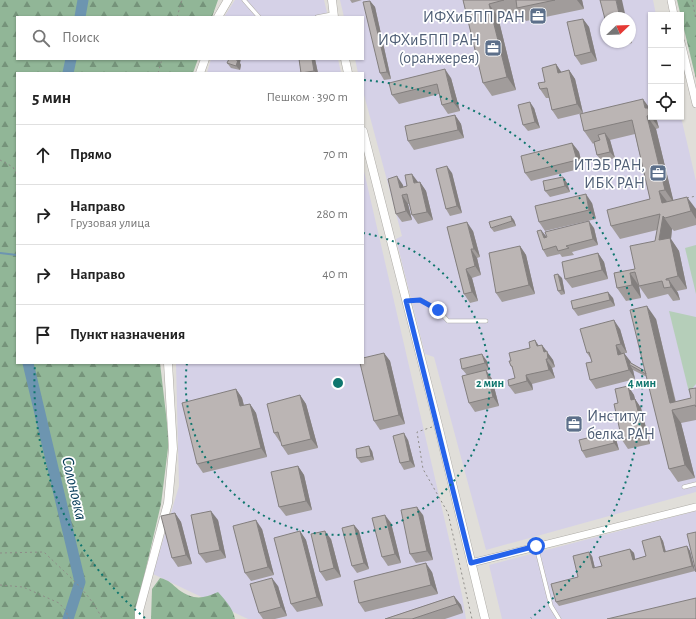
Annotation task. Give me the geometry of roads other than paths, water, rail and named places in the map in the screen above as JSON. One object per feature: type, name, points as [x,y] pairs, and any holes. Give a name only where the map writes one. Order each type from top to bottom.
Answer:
[{"type":"street","points":[[219,16],[228,0]]},
{"type":"street","points":[[332,0],[333,15]]},
{"type":"street","points":[[671,0],[673,12]]},
{"type":"street","points":[[682,48],[696,104]]},
{"type":"street","points":[[200,72],[205,60]]},
{"type":"street","points":[[345,60],[348,72]]},
{"type":"street","points":[[364,135],[438,425],[485,619]]},
{"type":"street","points":[[139,619],[139,612],[168,503],[173,449],[168,364]]},
{"type":"street","points":[[471,563],[696,506]]},
{"type":"lane","points":[[244,0],[258,16]]},
{"type":"lane","points":[[406,301],[420,300],[438,310],[448,321],[486,321]]},
{"type":"lane","points":[[684,487],[696,484]]},
{"type":"lane","points":[[536,546],[551,606],[559,619]]},
{"type":"waterway","name":"Солоновка","points":[[80,16],[83,0]]},
{"type":"waterway","name":"Солоновка","points":[[68,72],[71,60]]},
{"type":"waterway","points":[[0,253],[16,255]]},
{"type":"waterway","name":"Солоновка","points":[[28,364],[80,582],[68,619]]},
{"type":"place","name":"ИФХиБПП РАН","points":[[538,16]]},
{"type":"place","name":"ИФХиБПП РАН (оранжерея)","points":[[493,48]]},
{"type":"place","name":"ИТЭБ РАН, ИБК РАН","points":[[658,173]]},
{"type":"place","name":"Институт белка РАН","points":[[574,424]]}]
